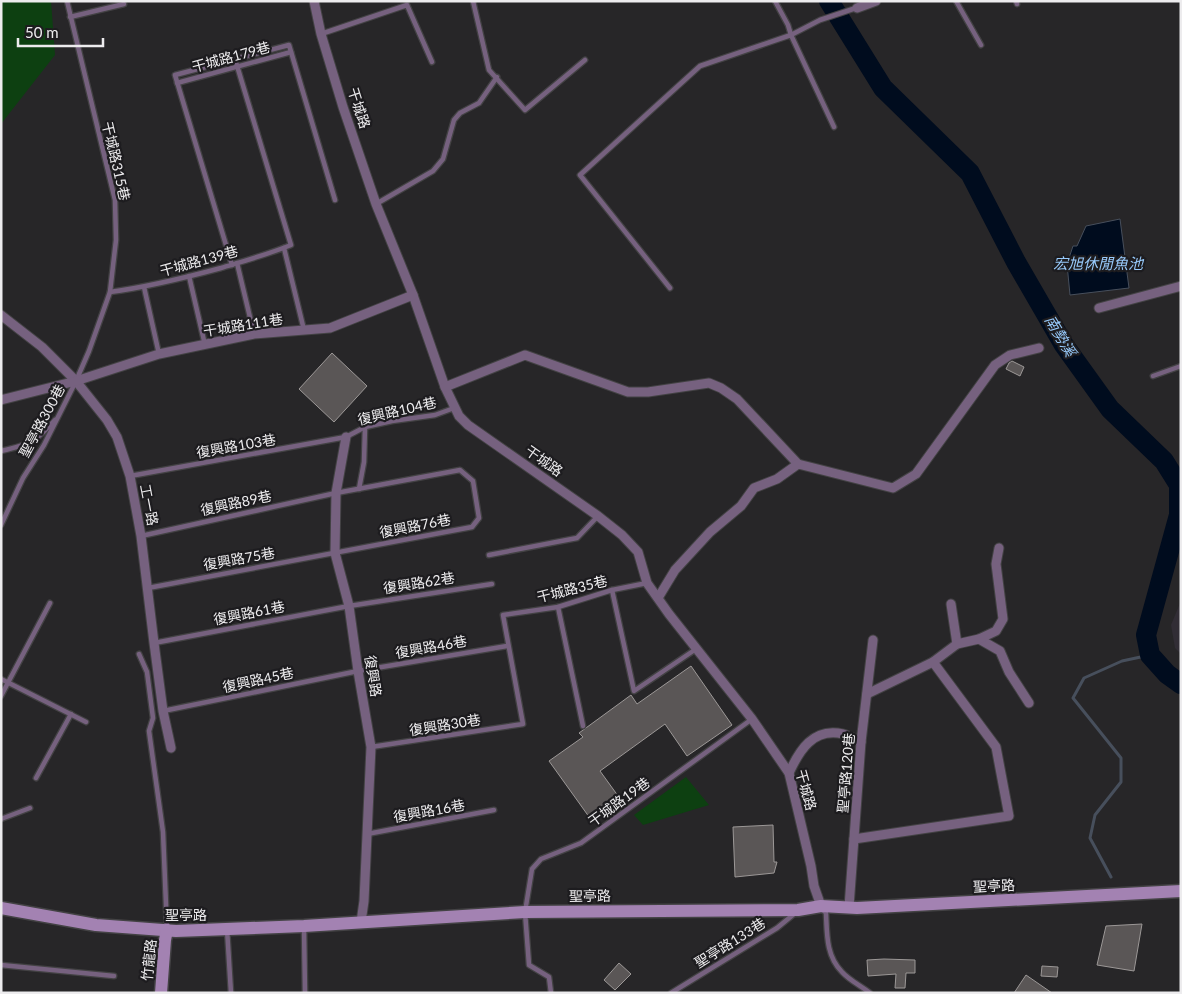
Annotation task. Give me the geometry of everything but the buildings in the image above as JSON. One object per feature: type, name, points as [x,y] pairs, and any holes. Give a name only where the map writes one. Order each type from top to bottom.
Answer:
[{"type":"street","name":"干城路","points":[[314,1],[321,34],[343,107],[376,204],[413,296],[454,408],[468,425],[598,516],[622,535],[638,552],[647,583],[696,649],[752,719],[788,774],[811,866],[814,886],[821,906]]},
{"type":"street","points":[[857,8],[876,1]]},
{"type":"street","points":[[1099,308],[1181,286]]},
{"type":"street","name":"干城路111巷","points":[[1,400],[76,381],[158,354],[254,334],[330,328],[413,296]]},
{"type":"street","name":"工一路","points":[[1,314],[42,347],[76,381],[107,420],[117,436],[130,476],[142,536],[163,711],[171,748]]},
{"type":"street","points":[[445,387],[525,355],[628,392],[648,392],[709,383],[721,388],[737,399],[798,464],[893,488],[916,474],[995,365],[1010,355],[1039,348]]},
{"type":"street","name":"復興路","points":[[346,437],[336,493],[335,553],[349,606],[358,671],[372,747],[362,922]]},
{"type":"street","points":[[658,598],[675,570],[710,532],[741,506],[754,488],[777,479],[798,464]]},
{"type":"street","points":[[867,694],[933,662],[957,644],[980,639],[996,631],[1003,620],[996,564],[999,548]]},
{"type":"street","points":[[950,604],[957,644]]},
{"type":"street","points":[[980,639],[1000,651],[1009,672],[1028,704]]},
{"type":"street","name":"聖亭路120巷","points":[[849,908],[861,742],[873,640]]},
{"type":"street","points":[[854,839],[1009,816],[996,747],[933,662]]},
{"type":"street","points":[[788,774],[796,757],[808,741],[826,734],[842,734],[861,742]]},
{"type":"street","name":"聖亭路","points":[[1,908],[96,925],[168,930],[304,926],[525,912],[798,910],[821,906],[849,908],[1181,891]]},
{"type":"street","name":"竹龍路","points":[[161,993],[165,940],[168,930]]},
{"type":"lane","name":"干城路315巷","points":[[67,1],[116,200],[116,240],[110,292],[89,352],[76,381]]},
{"type":"lane","points":[[473,1],[489,70],[525,110],[585,60]]},
{"type":"lane","points":[[774,1],[788,25],[834,127]]},
{"type":"lane","points":[[956,1],[981,45]]},
{"type":"lane","points":[[70,17],[124,4]]},
{"type":"lane","points":[[321,34],[407,5],[432,62]]},
{"type":"lane","points":[[670,288],[580,175],[700,66],[791,35],[820,20],[857,8]]},
{"type":"lane","points":[[254,334],[175,75],[289,45],[335,200]]},
{"type":"lane","name":"干城路179巷","points":[[177,83],[291,52]]},
{"type":"lane","points":[[235,59],[237,67]]},
{"type":"lane","name":"干城路139巷","points":[[110,292],[144,287],[189,276],[234,264],[291,245],[237,67]]},
{"type":"lane","points":[[376,204],[433,171],[443,159],[454,120],[460,113],[479,103],[497,77]]},
{"type":"lane","points":[[284,248],[304,330]]},
{"type":"lane","points":[[189,276],[205,345]]},
{"type":"lane","points":[[144,287],[158,354]]},
{"type":"lane","points":[[1153,376],[1181,366]]},
{"type":"lane","name":"聖亭路300巷","points":[[1,524],[24,478],[44,446],[76,381]]},
{"type":"lane","name":"復興路104巷","points":[[346,437],[365,427],[435,415],[454,408]]},
{"type":"lane","points":[[1,451],[28,444],[38,438],[57,417]]},
{"type":"lane","points":[[359,489],[364,462],[365,427]]},
{"type":"lane","name":"復興路103巷","points":[[130,476],[346,437]]},
{"type":"lane","name":"復興路89巷","points":[[142,536],[336,493],[460,470],[473,481],[478,501]]},
{"type":"lane","name":"復興路76巷","points":[[335,553],[472,527],[480,518],[478,501]]},
{"type":"lane","points":[[489,556],[577,538],[598,516]]},
{"type":"lane","name":"復興路75巷","points":[[147,588],[335,553]]},
{"type":"lane","name":"干城路35巷","points":[[507,646],[502,615],[558,607],[612,590],[647,583]]},
{"type":"lane","name":"復興路62巷","points":[[349,606],[492,584]]},
{"type":"lane","points":[[612,590],[634,691],[696,649]]},
{"type":"lane","points":[[1,696],[50,603]]},
{"type":"lane","name":"復興路61巷","points":[[154,643],[349,606]]},
{"type":"lane","points":[[558,607],[583,726]]},
{"type":"lane","name":"復興路46巷","points":[[358,671],[507,646]]},
{"type":"lane","name":"復興路30巷","points":[[372,747],[523,724],[507,646]]},
{"type":"lane","points":[[139,654],[147,672],[152,718],[149,731],[163,832],[168,930]]},
{"type":"lane","name":"復興路45巷","points":[[163,711],[358,671]]},
{"type":"lane","points":[[1,679],[86,722]]},
{"type":"lane","points":[[36,778],[71,714]]},
{"type":"lane","name":"干城路19巷","points":[[552,993],[549,977],[529,965],[525,912],[532,869],[541,858],[581,843],[752,719]]},
{"type":"lane","points":[[1,819],[30,808]]},
{"type":"lane","name":"復興路16巷","points":[[367,834],[494,810]]},
{"type":"lane","points":[[821,906],[826,913],[828,948],[836,965],[842,973],[870,993]]},
{"type":"lane","name":"聖亭路133巷","points":[[671,993],[777,928],[798,910]]},
{"type":"lane","points":[[304,926],[305,993]]},
{"type":"lane","points":[[227,929],[231,993]]},
{"type":"lane","points":[[1,965],[114,976]]},
{"type":"shaded area","points":[[1181,601],[1181,654],[1175,648],[1171,625]]},
{"type":"green space","points":[[1,1],[51,1],[55,55],[1,124]]},
{"type":"green space","points":[[686,777],[709,805],[643,825],[634,815]]},
{"type":"water","name":"宏旭休閒魚池","points":[[1120,219],[1129,288],[1070,295],[1067,264],[1073,246],[1077,246],[1086,226]]},
{"type":"waterway","name":"南勢溪","points":[[829,1],[883,88],[970,173],[1016,262],[1064,345],[1110,409],[1164,461],[1179,485],[1179,515],[1146,635],[1150,655],[1167,674],[1181,684]]},
{"type":"waterway","points":[[1111,877],[1090,838],[1095,815],[1121,782],[1121,758],[1073,698],[1084,678],[1122,661],[1150,655]]}]
